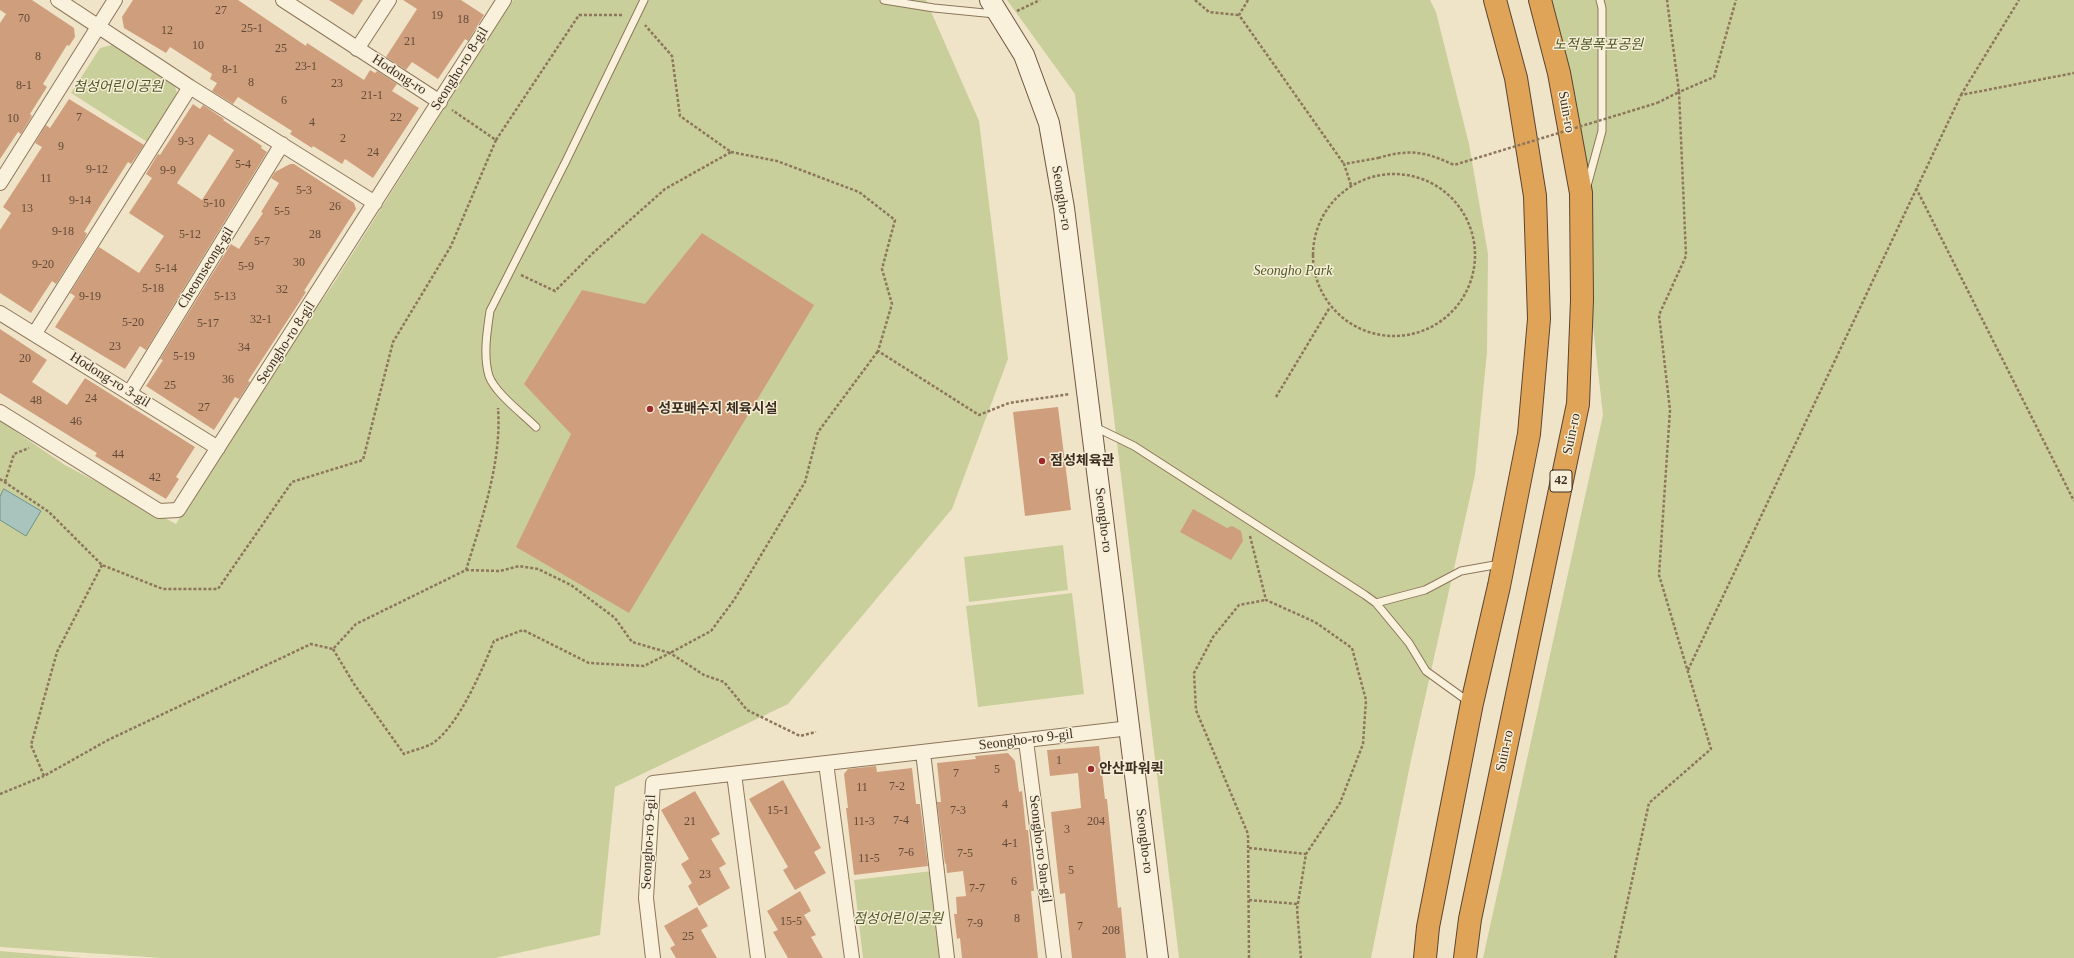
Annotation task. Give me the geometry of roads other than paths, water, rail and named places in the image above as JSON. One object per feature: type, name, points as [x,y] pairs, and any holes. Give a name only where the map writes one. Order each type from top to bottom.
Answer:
[{"type":"highway","points":[[1425,958],[1428,927],[1472,703],[1499,586],[1502,563],[1529,434],[1539,319],[1535,196],[1516,78],[1495,0]]},
{"type":"highway","name":"Suin-ro","points":[[1465,958],[1470,919],[1578,404],[1582,300],[1581,193],[1559,73],[1540,0]]},
{"type":"street","points":[[58,0],[190,87],[375,203]]},
{"type":"street","points":[[0,183],[114,0]]},
{"type":"street","name":"Hodong-ro","points":[[283,0],[440,102]]},
{"type":"street","name":"Hodong-ro","points":[[357,49],[389,0]]},
{"type":"street","name":"Seongho-ro 8-gil","points":[[0,412],[159,511],[178,510],[504,0]]},
{"type":"street","name":"Seongho-ro","points":[[997,11],[1024,55],[1049,123],[1064,208],[1158,958]]},
{"type":"street","points":[[35,333],[190,87]]},
{"type":"street","name":"Cheomseong-gil","points":[[130,392],[282,144]]},
{"type":"street","name":"Hodong-ro 3-gil","points":[[0,313],[35,333],[218,448]]},
{"type":"street","name":"Seongho-ro 9-gil","points":[[653,958],[646,898],[653,783],[1130,728]]},
{"type":"street","name":"Seongho-ro 9an-gil","points":[[1026,740],[1054,958]]},
{"type":"street","points":[[923,752],[947,958]]},
{"type":"street","points":[[826,763],[852,958]]},
{"type":"street","points":[[734,774],[758,958]]},
{"type":"lane","points":[[536,427],[497,389],[489,377],[486,354],[487,329],[490,311],[644,0]]},
{"type":"lane","points":[[884,0],[934,8],[997,11]]},
{"type":"lane","points":[[1581,208],[1602,131],[1602,8],[1600,0]]},
{"type":"lane","points":[[1091,425],[1134,446],[1376,603],[1409,643],[1426,671],[1472,703]]},
{"type":"lane","points":[[1376,603],[1425,590],[1461,571],[1502,563]]},
{"type":"water","points":[[4,489],[41,511],[26,536],[0,520],[0,497]]},
{"type":"place","name":"성포배수지 체육시설","points":[[650,409]]},
{"type":"place","name":"점성체육관","points":[[1042,461]]},
{"type":"place","name":"안산파워퀵","points":[[1091,769]]},
{"type":"park label","name":"노적봉폭포공원","points":[[1598,45]]},
{"type":"park label","name":"첨성어린이공원","points":[[118,87]]},
{"type":"park label","name":"Seongho Park","points":[[1293,271]]},
{"type":"park label","name":"점성어린이공원","points":[[898,919]]}]
